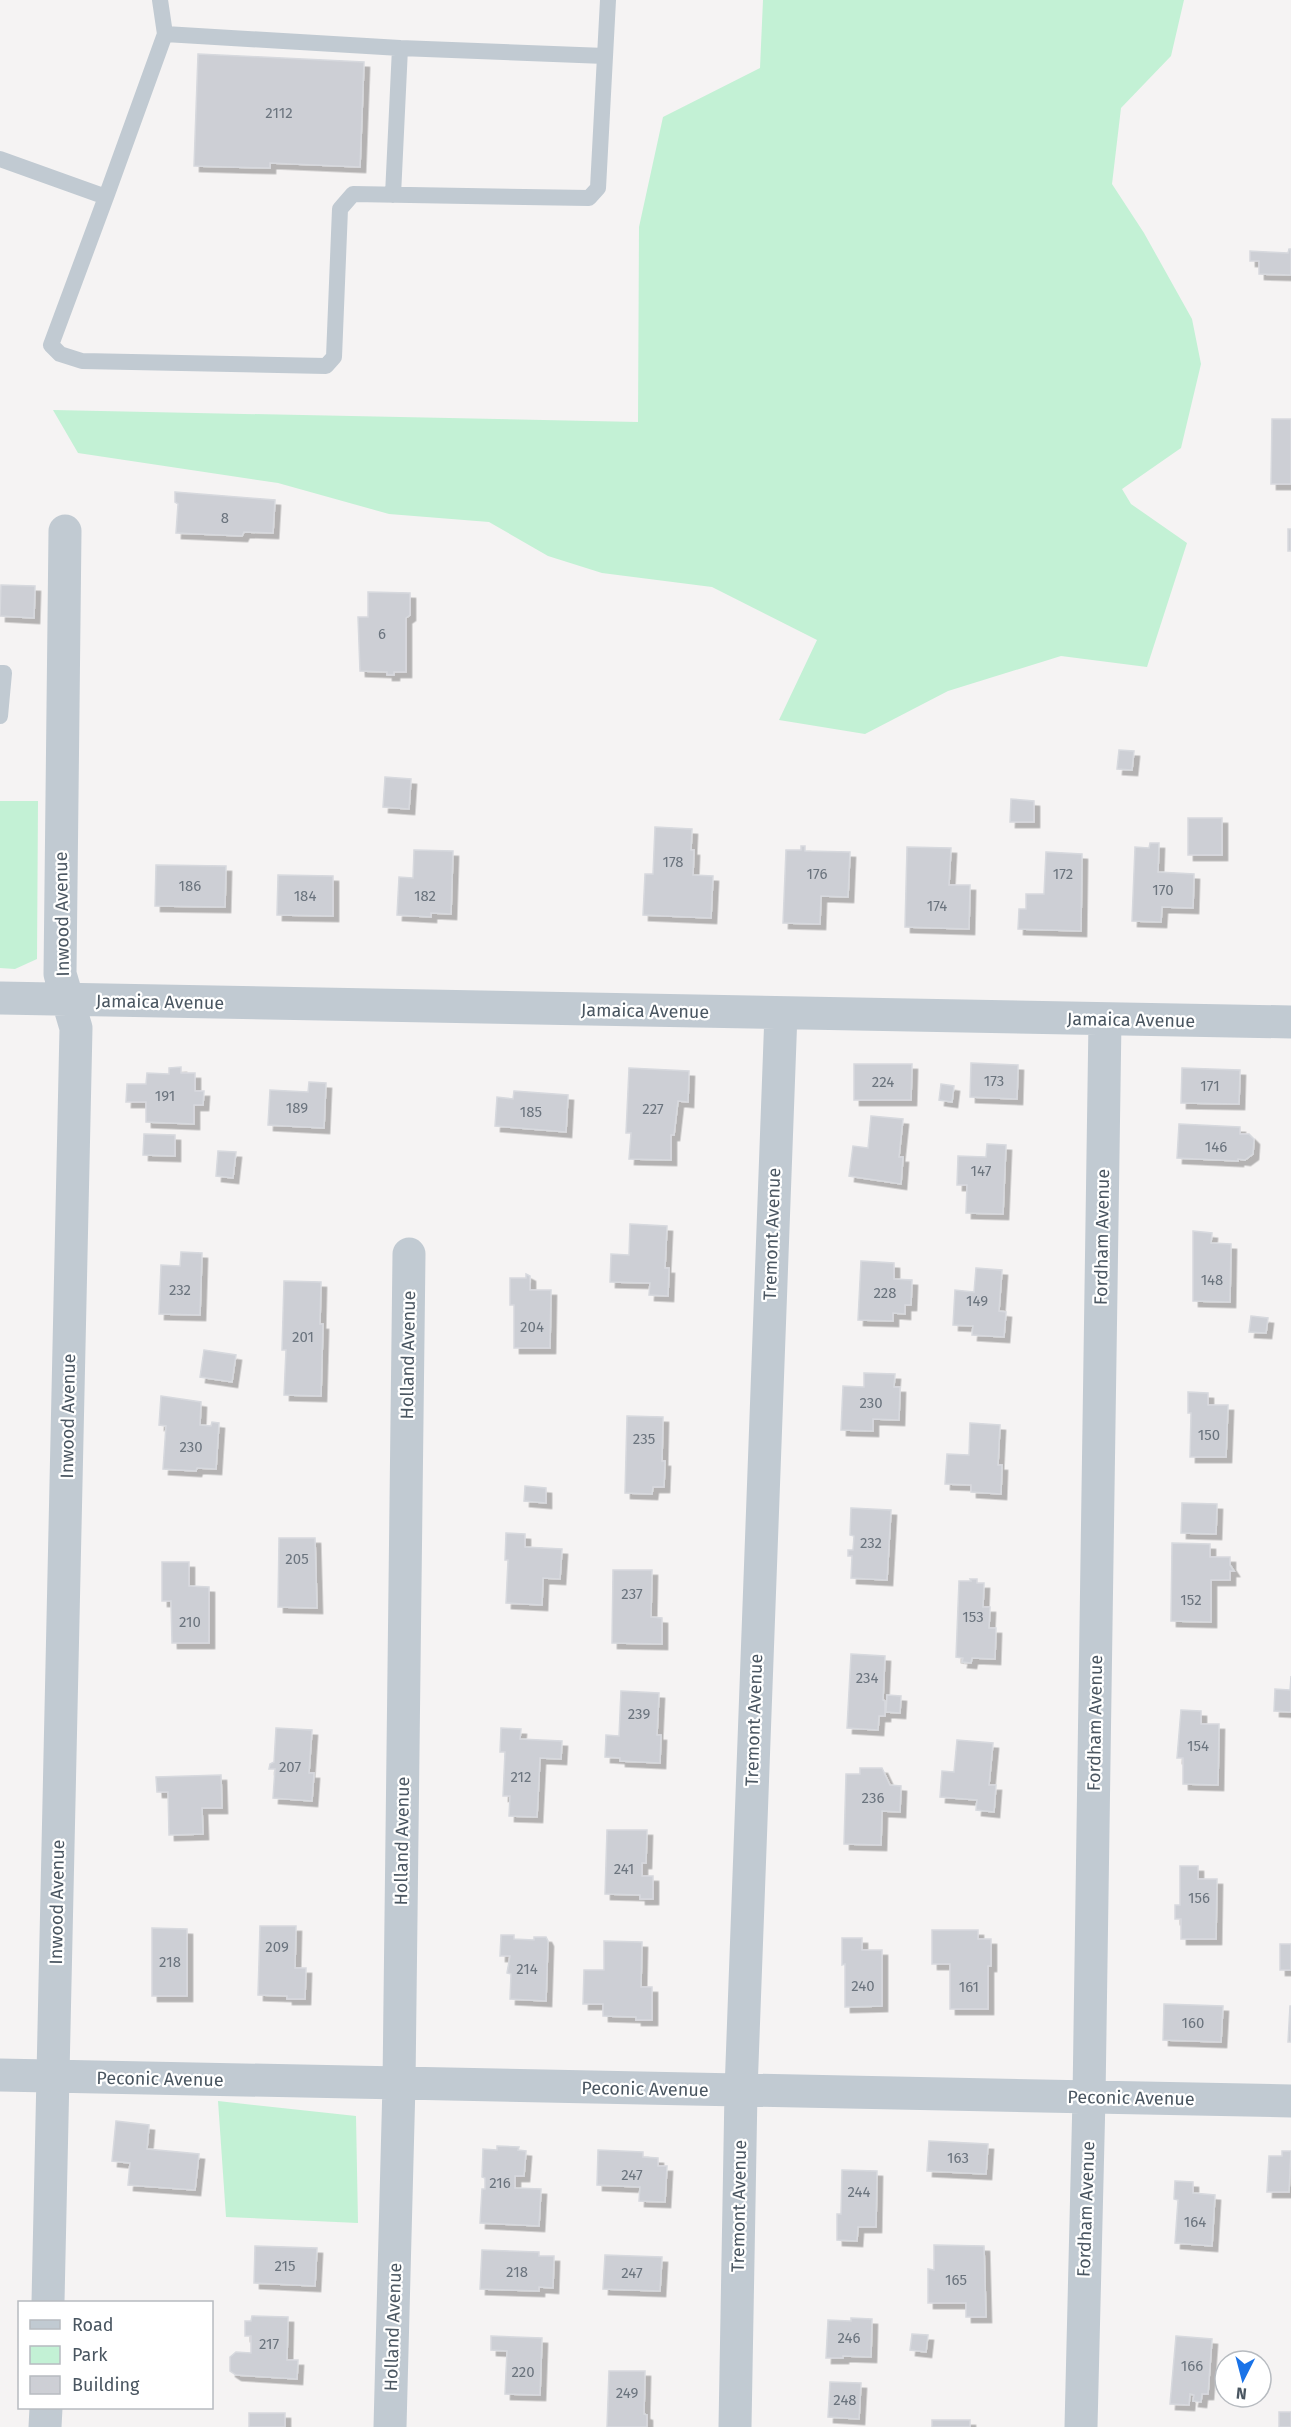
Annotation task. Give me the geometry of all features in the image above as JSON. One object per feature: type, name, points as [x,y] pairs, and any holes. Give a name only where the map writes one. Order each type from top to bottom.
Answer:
[{"type":"street","name":"Inwood Avenue","points":[[48,2301],[76,1028],[60,974],[65,531]]},
{"type":"street","name":"Jamaica Avenue","points":[[0,999],[1291,1022]]},
{"type":"street","name":"Tremont Avenue","points":[[735,2427],[741,2091],[781,1013]]},
{"type":"street","name":"Fordham Avenue","points":[[1080,2427],[1089,2098],[1105,1020]]},
{"type":"street","name":"Holland Avenue","points":[[390,2427],[399,2084],[409,1254]]},
{"type":"street","name":"Peconic Avenue","points":[[0,2075],[1291,2101]]},
{"type":"street","points":[[45,2427],[46,2409]]},
{"type":"lane","points":[[160,0],[165,34],[51,345],[60,354],[82,361],[326,366],[334,357],[340,209],[353,194],[589,198],[598,188],[608,0]]},
{"type":"lane","points":[[165,34],[400,48],[605,56]]},
{"type":"lane","points":[[393,195],[400,48]]},
{"type":"lane","points":[[0,159],[106,197]]},
{"type":"lane","points":[[0,673],[4,673],[0,716]]},
{"type":"green space","points":[[763,0],[1184,0],[1171,56],[1121,108],[1112,184],[1144,233],[1192,319],[1201,364],[1181,448],[1122,489],[1131,504],[1187,543],[1147,667],[1061,656],[948,691],[865,734],[779,720],[817,640],[712,587],[602,573],[548,556],[489,522],[389,514],[278,483],[78,453],[53,410],[638,422],[639,227],[663,117],[760,68]]},
{"type":"green space","points":[[0,801],[38,801],[37,959],[15,969],[0,968]]},
{"type":"green space","points":[[218,2101],[356,2116],[358,2223],[226,2217]]},
{"type":"building","points":[[198,54],[364,62],[360,167],[270,163],[270,168],[194,166]]},
{"type":"building","points":[[1291,249],[1291,275],[1259,274],[1259,261],[1250,261],[1250,251],[1288,253]]},
{"type":"building","points":[[1272,419],[1291,419],[1291,484],[1271,484]]},
{"type":"building","points":[[175,492],[275,500],[273,533],[244,532],[242,536],[176,533],[178,504],[175,502]]},
{"type":"building","points":[[1288,529],[1291,529],[1291,551],[1288,551]]},
{"type":"building","points":[[1,585],[35,586],[34,618],[0,616]]},
{"type":"building","points":[[368,592],[410,593],[410,615],[406,618],[406,672],[394,672],[394,675],[387,675],[387,672],[360,671],[358,617],[368,617]]},
{"type":"building","points":[[1119,750],[1134,751],[1132,770],[1117,769]]},
{"type":"building","points":[[385,777],[411,779],[409,809],[383,807]]},
{"type":"building","points":[[1011,799],[1034,801],[1034,822],[1010,822]]},
{"type":"building","points":[[1188,818],[1222,818],[1222,855],[1188,855]]},
{"type":"building","points":[[655,827],[692,829],[693,875],[713,876],[711,918],[643,915],[645,874],[653,874]]},
{"type":"building","points":[[1150,843],[1159,843],[1158,872],[1194,874],[1193,908],[1162,907],[1161,922],[1132,921],[1135,847],[1149,848]]},
{"type":"building","points":[[801,846],[805,846],[805,851],[850,852],[848,897],[821,896],[820,924],[783,923],[786,850],[801,850]]},
{"type":"building","points":[[907,847],[951,848],[949,885],[970,885],[969,929],[905,927]]},
{"type":"building","points":[[414,850],[453,851],[451,914],[431,913],[431,917],[397,915],[399,877],[413,878]]},
{"type":"building","points":[[1046,852],[1082,854],[1081,931],[1018,929],[1019,909],[1026,909],[1026,894],[1044,894]]},
{"type":"building","points":[[156,865],[226,866],[225,907],[155,906]]},
{"type":"building","points":[[278,875],[333,876],[333,916],[277,915]]},
{"type":"building","points":[[971,1063],[1018,1065],[1017,1099],[970,1097]]},
{"type":"building","points":[[854,1064],[912,1064],[911,1100],[854,1100]]},
{"type":"building","points":[[181,1067],[181,1073],[195,1073],[195,1091],[204,1091],[203,1105],[194,1105],[194,1124],[146,1122],[146,1102],[126,1102],[127,1084],[146,1084],[147,1073],[169,1074],[169,1068]]},
{"type":"building","points":[[629,1068],[689,1071],[688,1102],[678,1101],[674,1135],[671,1135],[671,1160],[629,1159],[631,1133],[626,1133]]},
{"type":"building","points":[[1182,1068],[1240,1070],[1239,1104],[1181,1103]]},
{"type":"building","points":[[309,1082],[326,1083],[324,1128],[268,1125],[270,1090],[308,1092]]},
{"type":"building","points":[[941,1084],[954,1086],[952,1102],[939,1100]]},
{"type":"building","points":[[514,1091],[568,1095],[566,1132],[495,1126],[497,1097],[513,1099]]},
{"type":"building","points":[[871,1116],[903,1119],[899,1157],[903,1157],[901,1184],[849,1176],[853,1146],[868,1148]]},
{"type":"building","points":[[1179,1124],[1240,1127],[1240,1134],[1249,1134],[1254,1139],[1253,1154],[1245,1160],[1238,1159],[1238,1161],[1177,1158]]},
{"type":"building","points":[[144,1134],[175,1135],[175,1156],[143,1155]]},
{"type":"building","points":[[987,1144],[1006,1145],[1003,1214],[966,1213],[967,1185],[957,1185],[958,1156],[986,1157]]},
{"type":"building","points":[[218,1151],[236,1152],[233,1178],[216,1176]]},
{"type":"building","points":[[630,1224],[667,1226],[665,1268],[669,1268],[668,1296],[649,1295],[650,1283],[610,1282],[611,1254],[629,1255]]},
{"type":"building","points":[[1193,1231],[1212,1233],[1211,1243],[1231,1244],[1230,1302],[1193,1301]]},
{"type":"building","points":[[181,1252],[202,1253],[200,1315],[159,1314],[161,1265],[180,1266]]},
{"type":"building","points":[[861,1261],[894,1263],[894,1279],[912,1280],[911,1305],[905,1305],[905,1314],[893,1313],[893,1321],[858,1320]]},
{"type":"building","points":[[976,1268],[1002,1270],[999,1311],[1006,1312],[1004,1337],[972,1335],[973,1326],[953,1325],[955,1290],[974,1292]]},
{"type":"building","points":[[526,1274],[530,1276],[530,1290],[551,1290],[550,1348],[514,1348],[514,1305],[510,1305],[510,1278],[526,1278]]},
{"type":"building","points":[[284,1281],[321,1282],[320,1324],[323,1324],[321,1396],[284,1395],[286,1350],[282,1350]]},
{"type":"building","points":[[1251,1316],[1268,1318],[1266,1333],[1249,1332]]},
{"type":"building","points":[[204,1350],[236,1355],[232,1382],[200,1377]]},
{"type":"building","points":[[864,1373],[895,1374],[894,1387],[900,1387],[899,1420],[873,1419],[873,1431],[841,1430],[843,1386],[864,1387]]},
{"type":"building","points":[[1188,1392],[1208,1393],[1208,1405],[1228,1405],[1226,1457],[1190,1457],[1191,1413],[1188,1413]]},
{"type":"building","points":[[161,1396],[201,1402],[200,1425],[211,1426],[212,1422],[219,1423],[216,1469],[197,1468],[196,1471],[163,1469],[166,1426],[159,1425]]},
{"type":"building","points":[[627,1416],[663,1417],[664,1487],[653,1487],[652,1494],[625,1493]]},
{"type":"building","points":[[970,1423],[1000,1425],[998,1465],[1002,1465],[1001,1494],[971,1492],[971,1485],[945,1484],[947,1454],[969,1455]]},
{"type":"building","points":[[525,1486],[546,1488],[546,1503],[524,1501]]},
{"type":"building","points":[[1182,1503],[1217,1504],[1216,1534],[1181,1533]]},
{"type":"building","points":[[851,1508],[891,1510],[887,1580],[851,1578],[852,1556],[848,1556],[848,1550],[853,1550],[854,1536],[850,1535]]},
{"type":"building","points":[[506,1533],[525,1534],[525,1547],[562,1549],[560,1579],[543,1578],[542,1605],[506,1603],[508,1560],[505,1560]]},
{"type":"building","points":[[279,1538],[315,1538],[317,1608],[278,1607]]},
{"type":"building","points":[[1172,1543],[1210,1544],[1210,1557],[1230,1557],[1230,1565],[1234,1571],[1230,1571],[1230,1580],[1211,1580],[1211,1622],[1171,1621]]},
{"type":"building","points":[[162,1562],[189,1562],[189,1586],[209,1587],[209,1643],[172,1643],[171,1601],[162,1601]]},
{"type":"building","points":[[613,1570],[652,1570],[651,1617],[662,1618],[662,1644],[612,1643]]},
{"type":"building","points":[[970,1579],[977,1579],[977,1583],[984,1583],[983,1607],[990,1607],[989,1628],[996,1628],[995,1659],[972,1658],[971,1663],[962,1662],[963,1658],[956,1657],[959,1581],[971,1581]]},
{"type":"building","points":[[851,1654],[885,1656],[883,1700],[885,1701],[885,1716],[879,1716],[878,1730],[847,1728]]},
{"type":"building","points":[[1291,1676],[1291,1712],[1274,1711],[1275,1689],[1290,1690]]},
{"type":"building","points":[[621,1691],[659,1693],[657,1735],[661,1735],[660,1763],[620,1761],[620,1758],[605,1757],[606,1735],[619,1736]]},
{"type":"building","points":[[887,1695],[901,1696],[900,1713],[886,1712]]},
{"type":"building","points":[[1181,1710],[1201,1711],[1201,1724],[1219,1724],[1218,1785],[1183,1784],[1183,1758],[1177,1758]]},
{"type":"building","points":[[276,1728],[312,1730],[309,1773],[314,1773],[312,1801],[273,1798],[275,1769],[269,1769],[270,1764],[274,1762]]},
{"type":"building","points":[[501,1728],[521,1729],[520,1739],[562,1741],[561,1759],[540,1758],[537,1817],[509,1816],[510,1796],[503,1796],[505,1752],[500,1752]]},
{"type":"building","points":[[957,1740],[993,1743],[989,1785],[996,1785],[994,1812],[976,1810],[977,1800],[940,1797],[942,1771],[954,1772]]},
{"type":"building","points":[[860,1768],[882,1768],[890,1785],[901,1786],[900,1812],[882,1811],[881,1845],[844,1844],[846,1774],[860,1774]]},
{"type":"building","points":[[221,1775],[222,1808],[202,1808],[203,1834],[169,1835],[168,1792],[157,1792],[156,1777]]},
{"type":"building","points":[[607,1830],[647,1830],[646,1863],[642,1863],[642,1876],[653,1876],[653,1899],[640,1899],[640,1895],[605,1894]]},
{"type":"building","points":[[1180,1866],[1198,1866],[1198,1879],[1217,1879],[1216,1939],[1181,1939],[1181,1919],[1175,1919],[1175,1905],[1180,1905]]},
{"type":"building","points":[[260,1926],[296,1926],[295,1968],[306,1968],[305,1999],[258,1995]]},
{"type":"building","points":[[152,1928],[187,1929],[187,1996],[152,1996]]},
{"type":"building","points":[[932,1930],[978,1930],[978,1939],[991,1939],[991,1966],[988,1966],[988,2009],[950,2009],[950,1964],[932,1964]]},
{"type":"building","points":[[501,1935],[514,1935],[514,1939],[534,1940],[534,1937],[546,1937],[548,1941],[546,2001],[510,1999],[511,1974],[507,1973],[510,1956],[500,1956]]},
{"type":"building","points":[[842,1938],[862,1938],[862,1950],[882,1950],[882,2006],[845,2007],[845,1964],[842,1965]]},
{"type":"building","points":[[604,1941],[642,1942],[641,1987],[652,1987],[652,2020],[603,2016],[603,2004],[583,2004],[584,1970],[604,1970]]},
{"type":"building","points":[[1280,1944],[1291,1944],[1291,1970],[1280,1970]]},
{"type":"building","points":[[1164,2004],[1223,2006],[1221,2042],[1163,2040]]},
{"type":"building","points":[[1290,2006],[1291,2042],[1288,2042]]},
{"type":"building","points":[[116,2121],[149,2125],[147,2149],[199,2154],[195,2190],[128,2185],[130,2163],[112,2161]]},
{"type":"building","points":[[929,2141],[988,2144],[986,2174],[927,2171]]},
{"type":"building","points":[[497,2146],[519,2147],[518,2150],[526,2151],[524,2176],[515,2176],[515,2188],[541,2189],[539,2226],[480,2223],[482,2189],[485,2189],[485,2178],[482,2177],[483,2149],[497,2150]]},
{"type":"building","points":[[598,2150],[643,2152],[643,2157],[658,2158],[658,2166],[667,2166],[665,2202],[639,2201],[640,2187],[597,2185]]},
{"type":"building","points":[[1282,2151],[1291,2151],[1289,2192],[1267,2192],[1269,2156],[1282,2156]]},
{"type":"building","points":[[842,2170],[877,2171],[876,2227],[858,2227],[857,2241],[837,2240],[837,2214],[841,2214]]},
{"type":"building","points":[[1175,2181],[1193,2182],[1193,2193],[1215,2195],[1212,2246],[1175,2243],[1178,2200],[1174,2199]]},
{"type":"building","points":[[934,2245],[984,2246],[986,2317],[966,2317],[966,2303],[928,2303],[928,2269],[934,2270]]},
{"type":"building","points":[[255,2246],[317,2248],[315,2286],[254,2283]]},
{"type":"building","points":[[482,2250],[539,2252],[539,2256],[554,2256],[553,2288],[539,2287],[539,2291],[480,2289]]},
{"type":"building","points":[[605,2255],[662,2257],[660,2291],[603,2289]]},
{"type":"building","points":[[252,2316],[288,2317],[287,2360],[298,2360],[297,2379],[236,2375],[230,2371],[230,2357],[236,2352],[251,2353],[251,2336],[245,2336],[245,2321],[251,2321]]},
{"type":"building","points":[[851,2318],[872,2319],[871,2357],[826,2358],[828,2320],[851,2321]]},
{"type":"building","points":[[912,2334],[928,2335],[926,2352],[910,2350]]},
{"type":"building","points":[[491,2336],[542,2338],[540,2395],[505,2394],[507,2351],[491,2350]]},
{"type":"building","points":[[1176,2336],[1212,2339],[1208,2394],[1202,2394],[1201,2402],[1193,2401],[1194,2395],[1190,2394],[1189,2405],[1170,2404]]},
{"type":"building","points":[[609,2371],[645,2371],[644,2414],[647,2415],[647,2427],[607,2427]]},
{"type":"building","points":[[830,2382],[861,2383],[859,2419],[828,2417]]},
{"type":"building","points":[[1279,2412],[1291,2412],[1291,2427],[1279,2427]]},
{"type":"building","points":[[249,2413],[285,2413],[285,2427],[249,2427]]},
{"type":"building","points":[[932,2420],[970,2420],[970,2427],[932,2427]]}]
